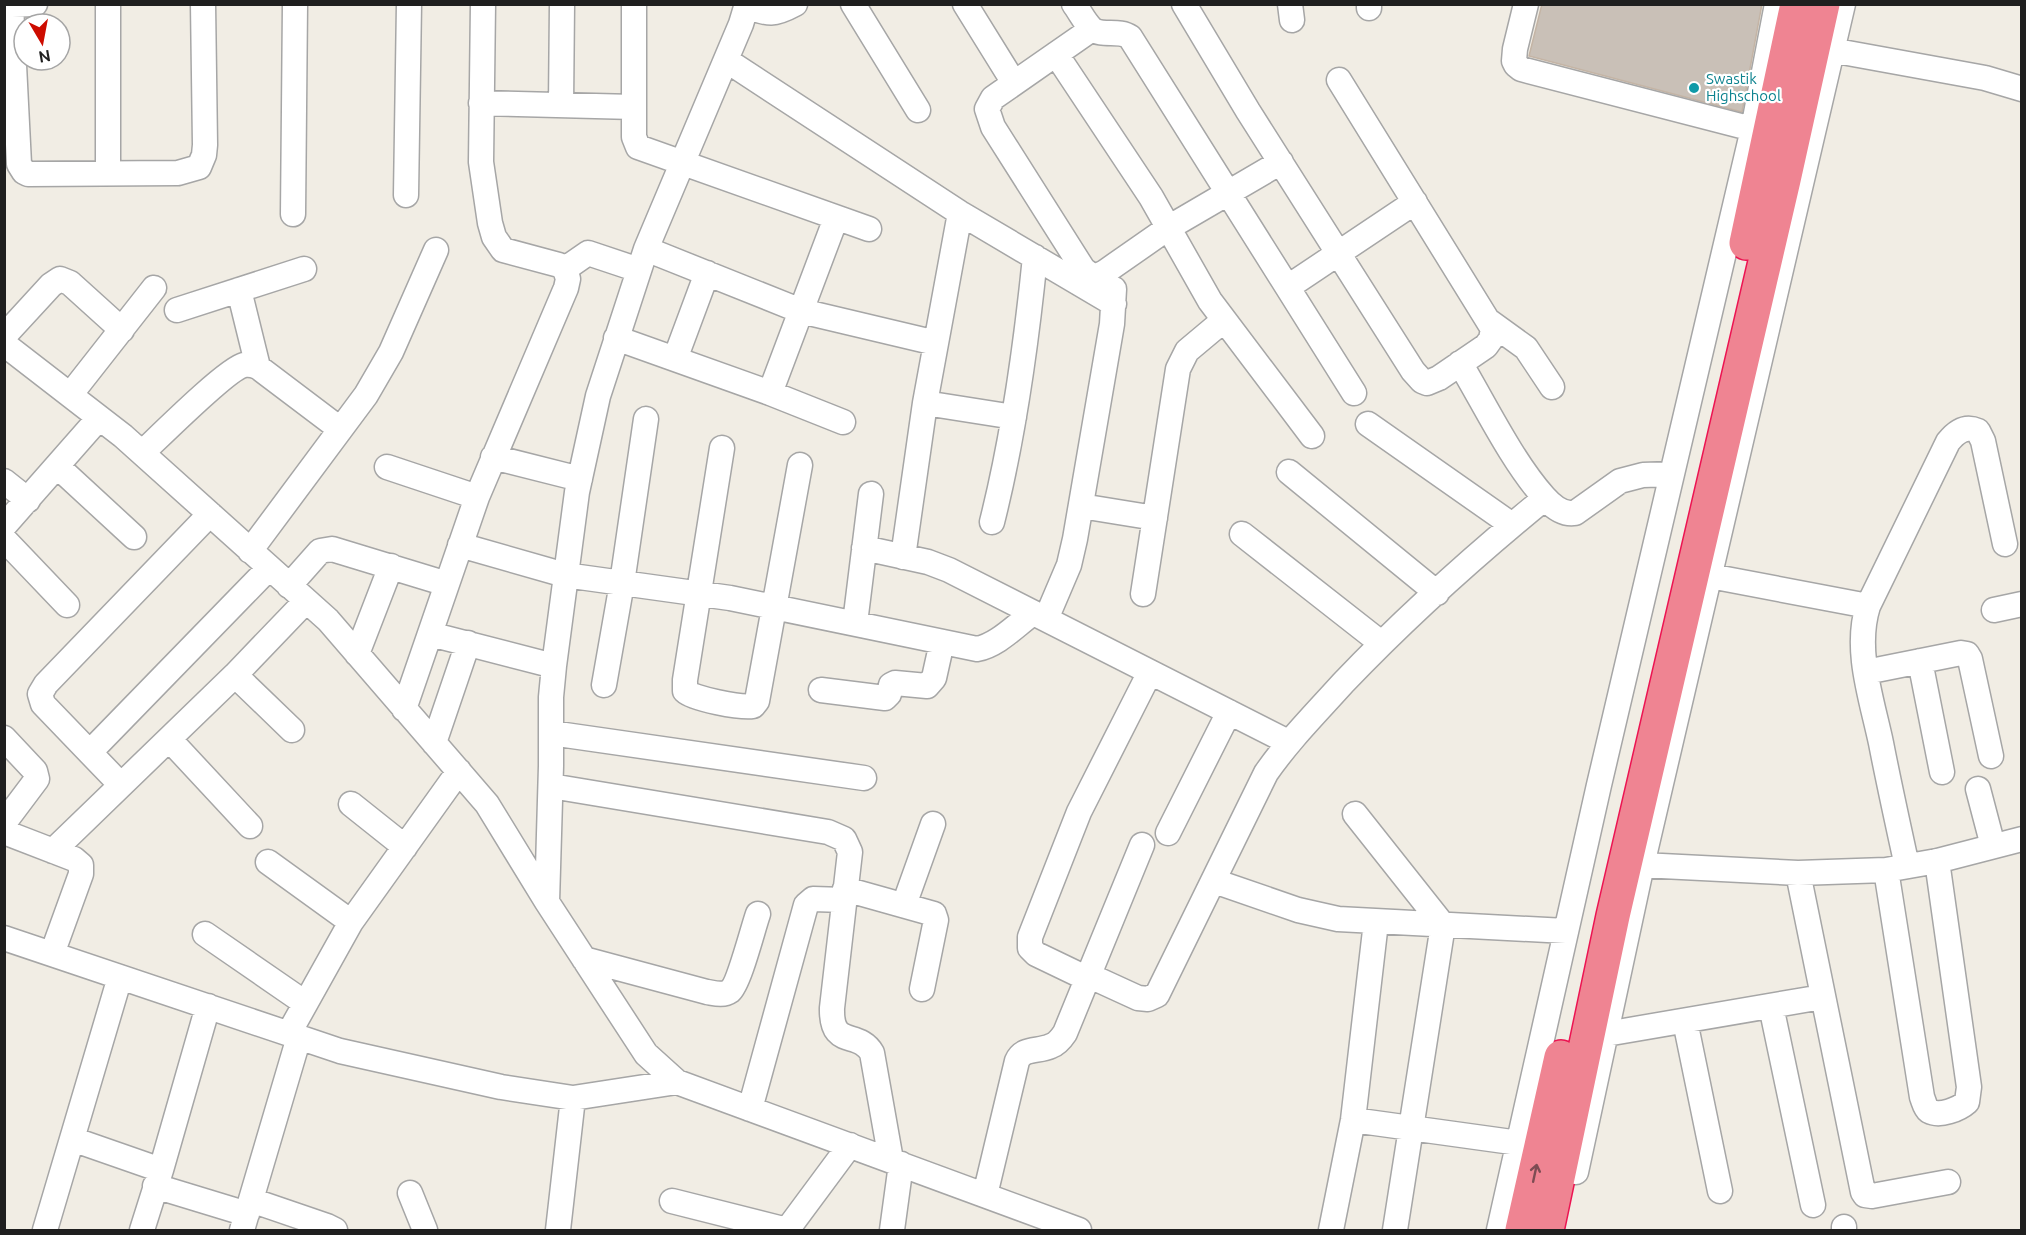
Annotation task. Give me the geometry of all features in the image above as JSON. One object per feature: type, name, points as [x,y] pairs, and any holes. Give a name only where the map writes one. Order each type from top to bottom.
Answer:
[{"type":"highway","points":[[1522,1230],[1594,903],[1692,488],[1761,131],[1797,4]]},
{"type":"highway","points":[[1547,1230],[1613,916],[1784,180],[1822,4]]},
{"type":"street","points":[[4,5],[35,4]]},
{"type":"street","points":[[108,4],[108,173]]},
{"type":"street","points":[[11,5],[21,168],[28,174],[178,173],[199,167],[205,145],[203,4]]},
{"type":"street","points":[[293,214],[295,4]]},
{"type":"street","points":[[406,195],[409,4]]},
{"type":"street","points":[[404,709],[477,497],[568,279],[565,269],[559,265],[503,250],[494,237],[481,162],[483,4]]},
{"type":"street","points":[[561,105],[562,4]]},
{"type":"street","points":[[634,4],[635,143],[643,150],[683,162],[869,229]]},
{"type":"street","points":[[547,902],[551,697],[554,666],[580,479],[598,396],[642,259],[726,60],[746,5],[771,14],[781,12],[795,4]]},
{"type":"street","points":[[853,4],[918,110]]},
{"type":"street","points":[[965,4],[1014,83]]},
{"type":"street","points":[[1074,4],[1092,29],[1097,32],[1126,34],[1130,37],[1354,393]]},
{"type":"street","points":[[1184,4],[1417,378],[1427,382],[1433,381],[1486,346],[1493,334],[1490,322],[1339,80]]},
{"type":"street","points":[[1526,4],[1514,55],[1516,65],[1521,69],[1761,131]]},
{"type":"street","points":[[1499,1230],[1672,474],[1761,131],[1777,4]]},
{"type":"street","points":[[1563,1230],[1642,865],[1843,4]]},
{"type":"street","points":[[1092,29],[993,98],[988,104],[988,114],[993,127],[1088,274],[1098,275],[1168,228],[1281,162]]},
{"type":"street","points":[[1831,50],[1985,78],[2022,89]]},
{"type":"street","points":[[1056,54],[1151,197],[1210,301],[1312,436]]},
{"type":"street","points":[[726,60],[960,213],[1114,304]]},
{"type":"street","points":[[481,103],[634,107]]},
{"type":"street","points":[[1288,287],[1415,202]]},
{"type":"street","points":[[903,557],[925,403],[960,213]]},
{"type":"street","points":[[770,393],[836,218]]},
{"type":"street","points":[[250,550],[366,395],[391,352],[436,250]]},
{"type":"street","points":[[565,269],[588,253],[642,259],[707,273],[801,311],[936,343]]},
{"type":"street","points":[[992,522],[1004,477],[1025,353],[1035,257]]},
{"type":"street","points":[[460,545],[565,576],[699,594],[855,623],[977,649],[985,647],[1040,616],[1069,565],[1081,506],[1114,304],[1113,266]]},
{"type":"street","points":[[177,310],[304,270]]},
{"type":"street","points":[[675,359],[707,273]]},
{"type":"street","points":[[4,336],[51,285],[60,279],[70,284],[122,330]]},
{"type":"street","points":[[70,395],[154,288]]},
{"type":"street","points":[[239,290],[258,367]]},
{"type":"street","points":[[1143,594],[1178,369],[1187,351],[1224,320]]},
{"type":"street","points":[[1490,322],[1526,348],[1552,387]]},
{"type":"street","points":[[616,338],[770,393],[843,422]]},
{"type":"street","points":[[4,344],[142,453],[328,620],[487,804],[547,902],[646,1054],[677,1082],[1079,1230]]},
{"type":"street","points":[[1460,363],[1521,466],[1545,498],[1563,512],[1569,514],[1581,509],[1610,486],[1629,477],[1672,474]]},
{"type":"street","points":[[142,453],[236,368],[250,364],[258,367],[340,429]]},
{"type":"street","points":[[925,403],[1014,417]]},
{"type":"street","points":[[4,526],[99,418]]},
{"type":"street","points":[[604,685],[622,583],[646,419]]},
{"type":"street","points":[[1368,424],[1512,525]]},
{"type":"street","points":[[1937,861],[1969,1087],[1967,1102],[1962,1107],[1939,1113],[1928,1110],[1922,1097],[1896,868],[1862,633],[1868,606],[1948,442],[1953,435],[1963,429],[1970,428],[1978,431],[1983,441],[2005,544]]},
{"type":"street","points":[[722,448],[685,680],[685,691],[693,696],[744,706],[753,705],[757,700],[800,465]]},
{"type":"street","points":[[493,457],[580,479]]},
{"type":"street","points":[[57,466],[134,537]]},
{"type":"street","points":[[387,467],[477,497]]},
{"type":"street","points":[[1289,472],[1437,592]]},
{"type":"street","points":[[4,481],[28,500]]},
{"type":"street","points":[[855,623],[871,494]]},
{"type":"street","points":[[1150,672],[1078,812],[1030,937],[1030,948],[1036,954],[1138,998],[1148,999],[1157,995],[1266,773],[1288,742],[1381,644],[1545,498]]},
{"type":"street","points":[[1081,506],[1155,518]]},
{"type":"street","points":[[120,784],[43,704],[40,694],[210,514]]},
{"type":"street","points":[[1242,534],[1381,644]]},
{"type":"street","points":[[4,539],[67,605]]},
{"type":"street","points":[[864,548],[928,562],[949,570],[1288,742]]},
{"type":"street","points":[[53,851],[235,675],[298,593],[313,558],[326,549],[339,550],[447,584]]},
{"type":"street","points":[[357,654],[391,566]]},
{"type":"street","points":[[90,752],[269,568]]},
{"type":"street","points":[[1710,576],[1868,606]]},
{"type":"street","points":[[1994,610],[2022,604]]},
{"type":"street","points":[[430,634],[554,666]]},
{"type":"street","points":[[821,690],[885,698],[889,694],[891,685],[895,683],[927,686],[934,678],[942,642]]},
{"type":"street","points":[[434,742],[468,644]]},
{"type":"street","points":[[1866,672],[1965,653],[1969,656],[1991,756]]},
{"type":"street","points":[[1920,661],[1942,772]]},
{"type":"street","points":[[235,675],[292,730]]},
{"type":"street","points":[[1168,833],[1229,712]]},
{"type":"street","points":[[551,733],[864,778]]},
{"type":"street","points":[[4,738],[35,771],[37,779],[4,823]]},
{"type":"street","points":[[169,739],[250,826]]},
{"type":"street","points":[[247,1215],[294,1035],[305,1003],[351,922],[459,771]]},
{"type":"street","points":[[551,786],[828,832],[844,839],[848,844],[850,852],[831,1008],[832,1025],[839,1034],[863,1044],[872,1053],[896,1162],[892,1230]]},
{"type":"street","points":[[1978,789],[1993,846]]},
{"type":"street","points":[[351,804],[405,847]]},
{"type":"street","points":[[1355,814],[1443,925],[1395,1230]]},
{"type":"street","points":[[904,905],[933,824]]},
{"type":"street","points":[[4,832],[78,862],[81,869],[52,954]]},
{"type":"street","points":[[1642,865],[1798,873],[1896,868],[1937,861],[2022,839]]},
{"type":"street","points":[[984,1195],[1020,1055],[1024,1052],[1046,1048],[1059,1041],[1065,1033],[1142,845]]},
{"type":"street","points":[[268,862],[351,922]]},
{"type":"street","points":[[1798,873],[1863,1192],[1872,1196],[1948,1182]]},
{"type":"street","points":[[1214,881],[1308,912],[1338,919],[1566,931]]},
{"type":"street","points":[[750,1109],[806,905],[813,899],[845,895],[930,912],[936,917],[922,989]]},
{"type":"street","points":[[584,959],[707,992],[725,993],[735,985],[758,914]]},
{"type":"street","points":[[1331,1230],[1353,1120],[1376,922]]},
{"type":"street","points":[[205,934],[305,1003]]},
{"type":"street","points":[[4,938],[340,1051],[501,1087],[573,1098],[677,1082]]},
{"type":"street","points":[[45,1230],[120,977]]},
{"type":"street","points":[[1606,1034],[1822,996]]},
{"type":"street","points":[[142,1230],[208,1006]]},
{"type":"street","points":[[1771,1006],[1813,1205]]},
{"type":"street","points":[[1685,1021],[1720,1191]]},
{"type":"street","points":[[558,1230],[573,1098]]},
{"type":"street","points":[[1353,1120],[1519,1143]]},
{"type":"street","points":[[72,1139],[247,1215],[327,1226],[335,1230]]},
{"type":"street","points":[[672,1201],[787,1230],[850,1145]]},
{"type":"street","points":[[410,1193],[425,1230]]},
{"type":"street","points":[[1008,1204],[1026,1230]]},
{"type":"building","name":"Swastik Highschool","points":[[1542,4],[1762,4],[1742,112],[1529,56]]},
{"type":"place","name":"Swastik Highschool","points":[[1694,88]]}]
